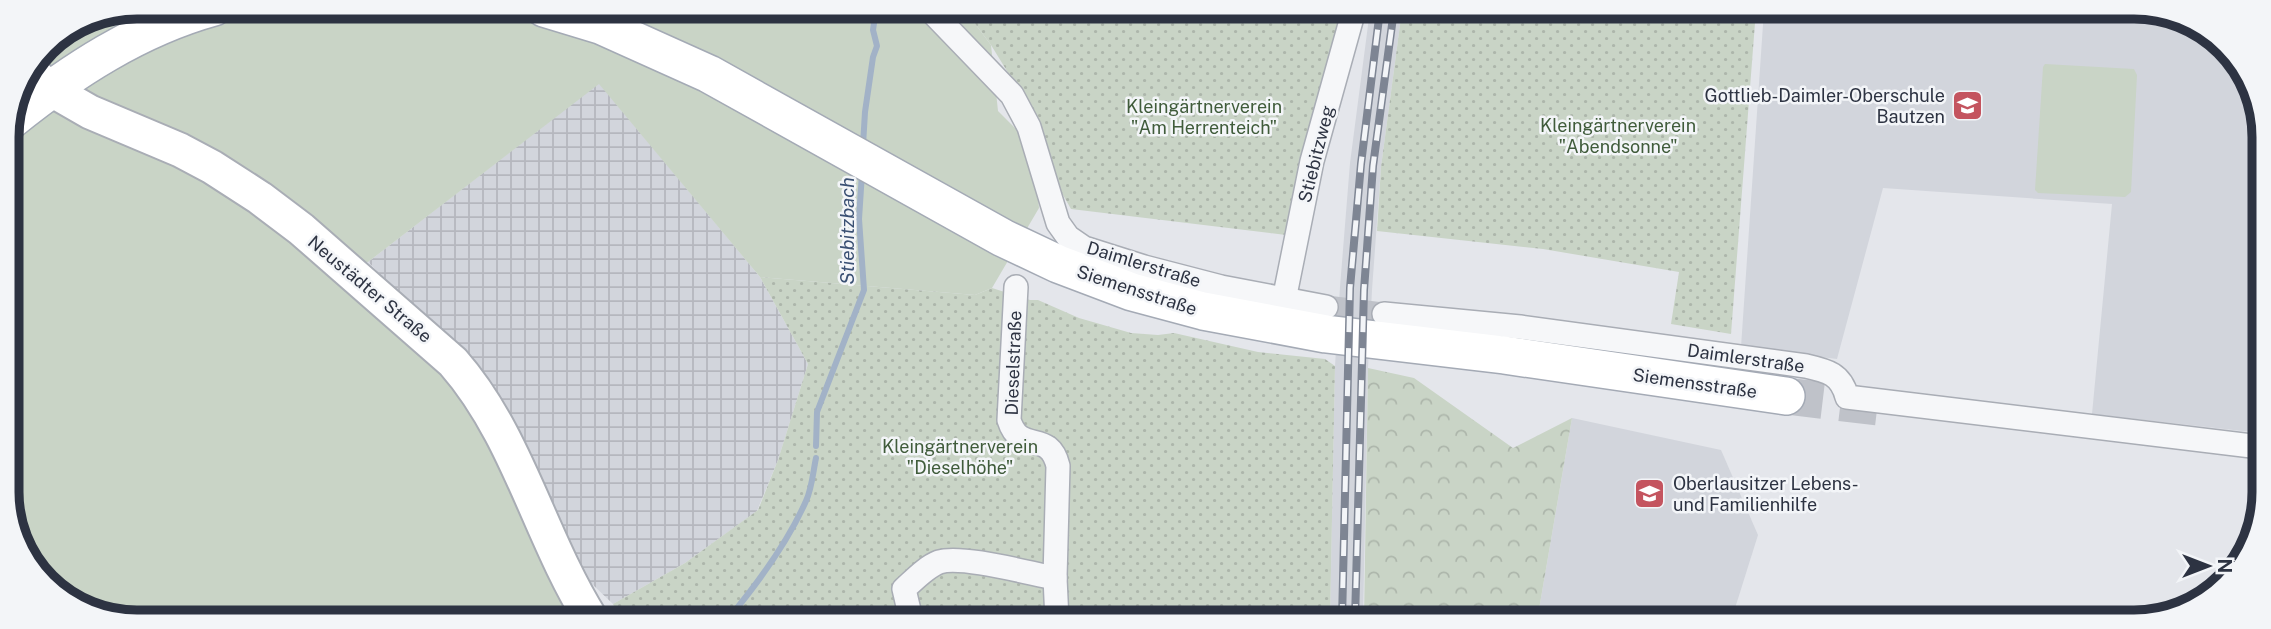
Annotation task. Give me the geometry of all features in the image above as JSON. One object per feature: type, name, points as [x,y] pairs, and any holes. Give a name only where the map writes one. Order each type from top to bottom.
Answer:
[{"type":"main road","points":[[24,103],[42,81],[179,19]]},
{"type":"main road","name":"Siemensstraße","points":[[580,19],[600,25],[709,74],[918,192],[1058,264],[1132,292],[1203,311],[1326,334],[1504,355],[1786,396]]},
{"type":"street","name":"Daimlerstraße","points":[[939,19],[1012,95],[1029,127],[1058,223],[1068,237],[1084,248],[1144,267],[1221,287],[1326,307]]},
{"type":"street","name":"Stiebitzweg","points":[[1284,300],[1312,161],[1351,19]]},
{"type":"street","name":"Neustädter Straße","points":[[42,81],[109,122],[201,162],[260,198],[300,229],[453,362],[472,384],[500,430],[574,591],[585,610]]},
{"type":"street","name":"Dieselstraße","points":[[1016,287],[1009,420],[1013,432],[1023,440],[1047,445],[1055,452],[1058,466],[1057,610]]},
{"type":"street","name":"Daimlerstraße","points":[[1384,314],[1520,327],[1806,366],[1835,376],[1843,384],[1847,397],[2252,446]]},
{"type":"street","points":[[909,610],[904,589],[941,561],[960,560],[1055,578]]},
{"type":"shaded area","points":[[1369,19],[1401,19],[1381,167],[1372,290],[1363,609],[1330,609],[1335,366],[1350,163]]},
{"type":"shaded area","name":"Gottlieb-Daimler-Oberschule Bautzen","points":[[1763,19],[2149,20],[2179,28],[2206,44],[2222,59],[2240,85],[2249,114],[2252,137],[2252,432],[2092,414],[2112,204],[1883,188],[1837,359],[1741,347]]},
{"type":"shaded area","points":[[599,83],[760,277],[808,364],[778,460],[757,511],[685,563],[613,604],[572,565],[448,340],[368,262]]},
{"type":"shaded area","name":"Oberlausitzer Lebens- und Familienhilfe","points":[[1572,418],[1721,450],[1758,535],[1735,609],[1539,609]]},
{"type":"green space","points":[[137,19],[972,19],[991,45],[998,111],[1020,133],[1035,168],[1039,208],[992,288],[975,295],[760,277],[599,84],[368,262],[336,276],[424,357],[472,412],[570,610],[137,610],[92,601],[65,585],[49,570],[31,544],[22,515],[19,492],[20,130],[23,107],[31,85],[44,65],[78,35],[99,26]]},
{"type":"green space","name":"Kleingärtnerverein \"Am Herrenteich\"","points":[[972,19],[1346,19],[1286,235],[1071,209],[1055,181],[1037,120],[991,45]]},
{"type":"green space","name":"Kleingärtnerverein \"Abendsonne\"","points":[[1401,19],[1755,19],[1731,334],[1671,324],[1679,272],[1543,249],[1377,231],[1381,167]]},
{"type":"green space","points":[[2045,64],[2134,69],[2137,75],[2131,192],[2125,197],[2038,193],[2035,190]]},
{"type":"green space","name":"Kleingärtnerverein \"Dieselhöhe\"","points":[[760,277],[975,295],[992,288],[1038,300],[1079,318],[1131,333],[1174,333],[1258,352],[1325,359],[1335,366],[1330,609],[616,610],[613,604],[685,563],[758,510],[778,460],[808,364]]},
{"type":"green space","points":[[1368,368],[1414,378],[1513,448],[1572,418],[1539,609],[1364,609]]},
{"type":"waterway","name":"Stiebitzbach","points":[[863,145],[865,112],[877,46],[873,30],[875,19]]},
{"type":"waterway","name":"Stiebitzbach","points":[[816,446],[817,412],[864,290],[859,219],[862,173]]},
{"type":"waterway","name":"Stiebitzbach","points":[[735,610],[790,533],[808,496],[816,458]]},
{"type":"tunnel","points":[[1326,307],[1384,314]]},
{"type":"tunnel","points":[[1786,396],[1886,408]]},
{"type":"railway","points":[[1342,609],[1350,288],[1361,164],[1379,19]]},
{"type":"railway","points":[[1355,609],[1364,290],[1373,166],[1393,19]]},
{"type":"place","name":"Gottlieb-Daimler-Oberschule Bautzen","points":[[1968,105]]},
{"type":"place","name":"Oberlausitzer Lebens- und Familienhilfe","points":[[1650,493]]}]
